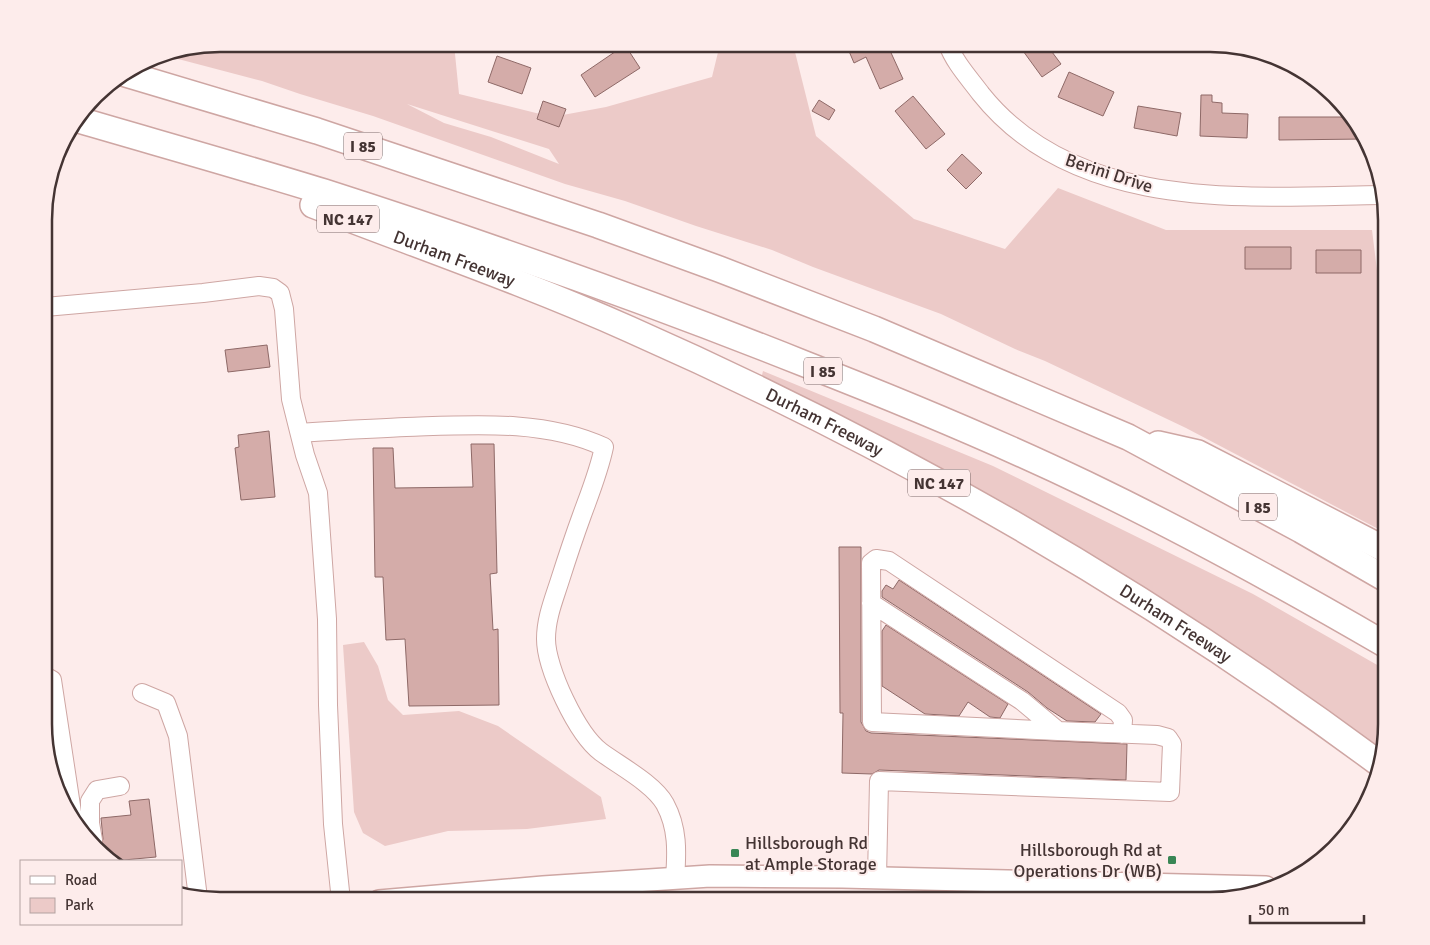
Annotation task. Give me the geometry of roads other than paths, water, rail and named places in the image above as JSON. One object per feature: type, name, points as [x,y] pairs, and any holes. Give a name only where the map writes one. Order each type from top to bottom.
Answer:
[{"type":"highway","name":"I 85","points":[[134,76],[318,131],[617,232],[874,329],[1128,437],[1301,530],[1377,574]]},
{"type":"highway","name":"I 85","points":[[85,122],[231,164],[369,207],[570,275],[683,316],[846,380],[1084,483],[1306,598],[1377,640]]},
{"type":"highway","name":"Durham Freeway","points":[[231,164],[288,195],[469,263],[629,329],[794,405],[862,441],[1098,574],[1206,642],[1308,711],[1373,759]]},
{"type":"highway","points":[[1128,437],[1198,453],[1377,545]]},
{"type":"main road","points":[[541,892],[674,878],[769,875],[877,878],[1085,892],[1251,887]]},
{"type":"street","name":"Berini Drive","points":[[953,52],[991,107],[1024,137],[1055,156],[1110,178],[1164,190],[1198,194],[1257,196],[1375,195]]},
{"type":"street","points":[[52,306],[259,286],[273,288],[280,293],[284,309],[291,399],[318,493],[327,619],[328,705],[333,824],[340,892]]},
{"type":"street","points":[[300,433],[341,429],[458,425],[504,426],[578,436],[604,447],[601,464],[550,610],[546,639],[552,670],[582,732],[598,750],[648,786],[664,802],[673,821],[677,846],[674,878]]},
{"type":"street","points":[[877,878],[879,781],[1170,792],[1172,744],[1168,738],[1157,735],[1122,734],[872,722],[871,563],[876,559],[889,561],[1118,713],[1122,720],[1122,734]]},
{"type":"street","points":[[872,603],[1022,701],[1058,731]]},
{"type":"street","points":[[52,680],[70,799]]},
{"type":"street","points":[[142,692],[166,703],[178,736],[197,891]]},
{"type":"street","points":[[91,831],[90,801],[97,790],[120,786]]},
{"type":"place","name":"Hillsborough Rd at Ample Storage","points":[[735,853]]},
{"type":"place","name":"Hillsborough Rd at Operations Dr (WB)","points":[[1172,860]]}]
